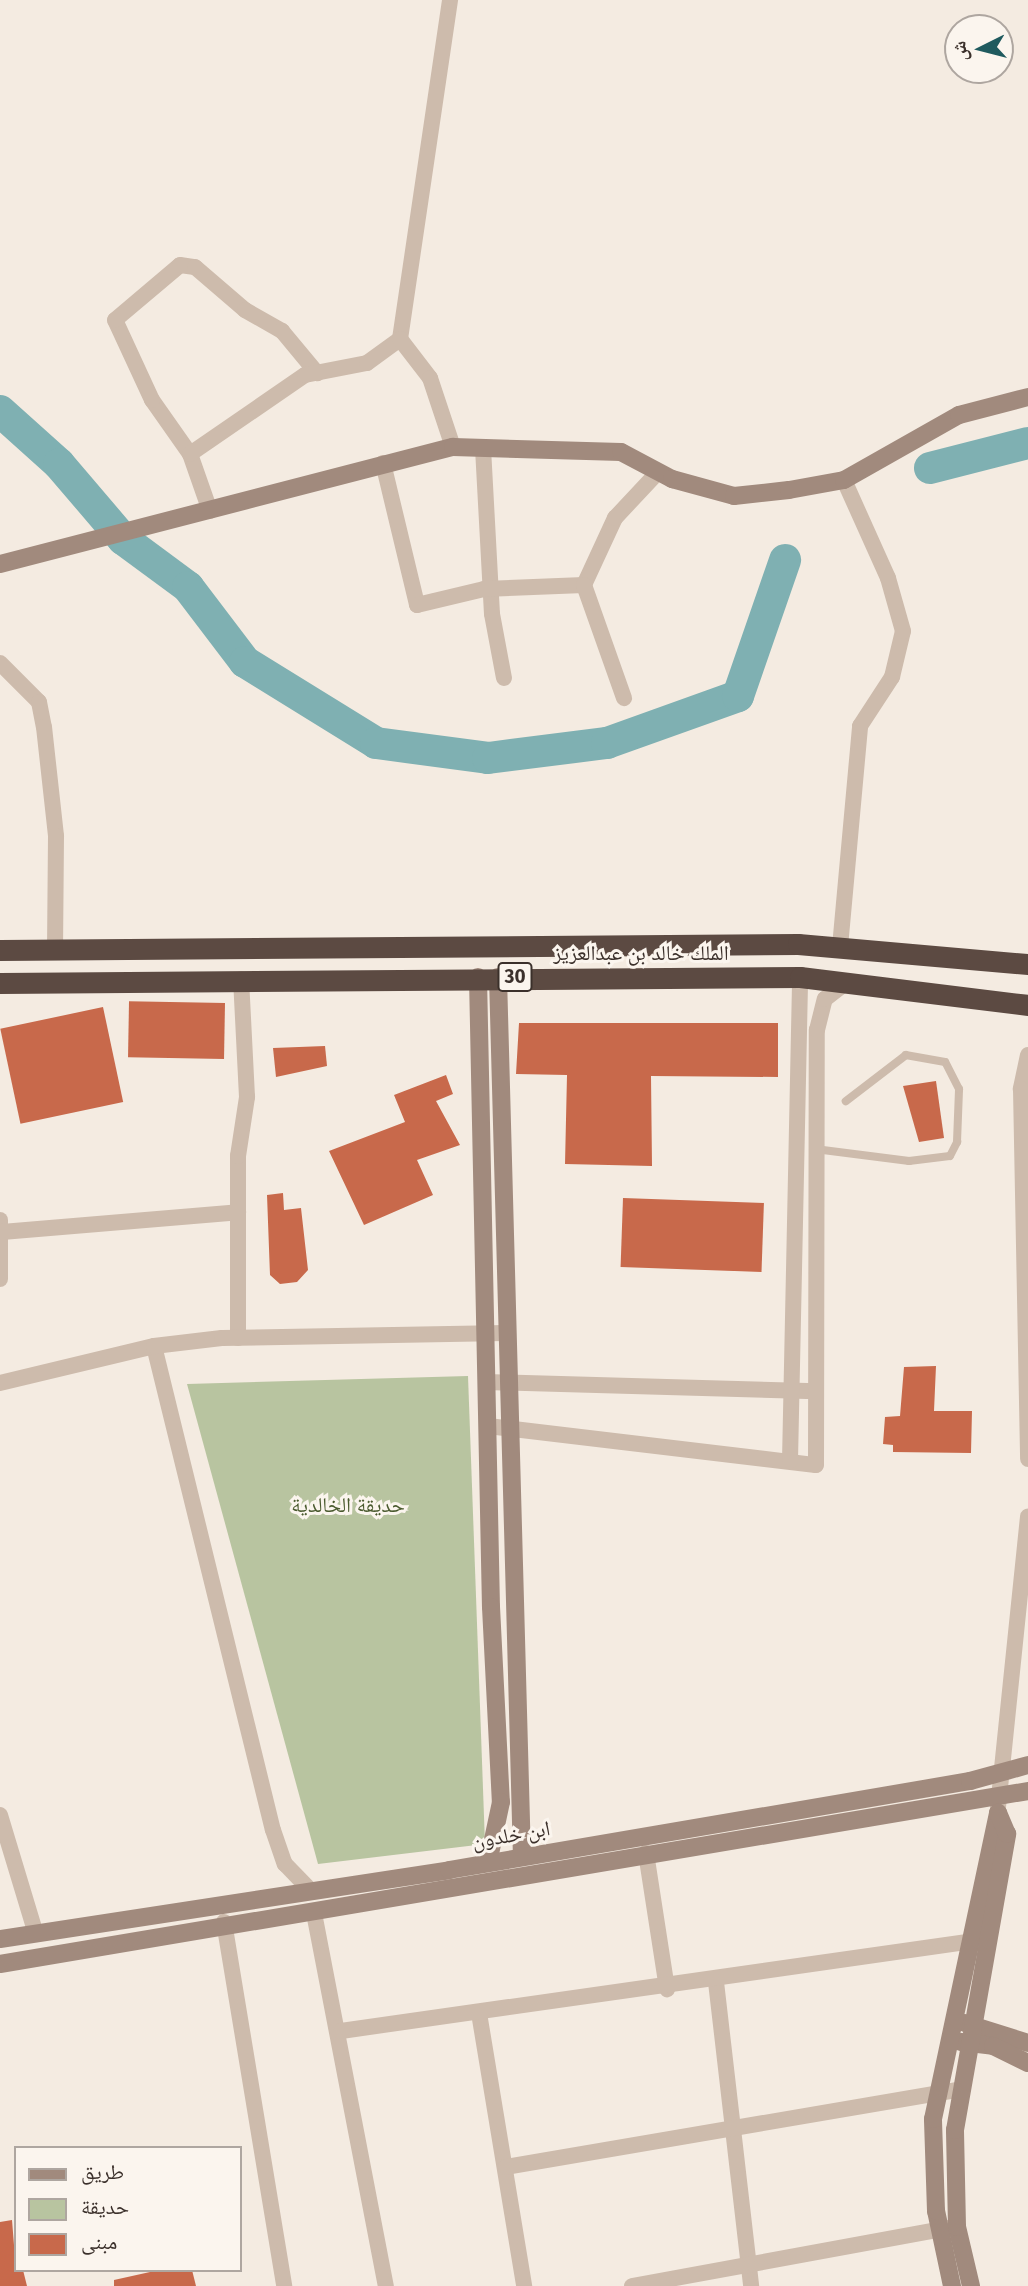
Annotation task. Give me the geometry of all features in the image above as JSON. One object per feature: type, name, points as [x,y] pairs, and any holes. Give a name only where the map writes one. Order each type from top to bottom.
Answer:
[{"type":"highway","name":"الملك خالد بن عبدالعزيز","points":[[0,950],[840,947],[1028,964]]},
{"type":"highway","name":"الملك خالد بن عبدالعزيز","points":[[0,983],[488,977],[800,978],[848,981],[1028,1005]]},
{"type":"street","points":[[450,0],[400,339],[430,378],[453,447]]},
{"type":"street","points":[[210,511],[190,454],[152,400],[115,320],[180,265],[195,267],[245,310],[282,331],[317,373]]},
{"type":"street","points":[[190,454],[254,407],[317,373],[366,363],[400,339]]},
{"type":"street","points":[[0,564],[453,447],[621,452],[658,472],[734,496],[844,480],[959,415],[1028,397]]},
{"type":"street","points":[[483,448],[492,589],[504,677]]},
{"type":"street","points":[[383,463],[416,605],[492,589],[584,585]]},
{"type":"street","points":[[624,698],[584,585],[615,518],[658,472]]},
{"type":"street","points":[[840,947],[860,726],[892,677],[903,631],[888,578],[844,480]]},
{"type":"street","points":[[0,663],[39,702],[44,727],[56,836],[55,949]]},
{"type":"street","points":[[488,977],[505,1333],[505,1383],[497,1427],[501,1802],[488,1863]]},
{"type":"street","points":[[488,977],[487,1382],[497,1427],[522,1856]]},
{"type":"street","points":[[790,1461],[800,978]]},
{"type":"street","points":[[237,1338],[238,1212],[247,1097],[242,979]]},
{"type":"street","points":[[497,1427],[816,1465],[817,1030],[825,999],[848,981]]},
{"type":"street","points":[[1028,1055],[1021,1089],[1028,1459]]},
{"type":"street","points":[[0,1279],[1,1226],[238,1212]]},
{"type":"street","points":[[0,1383],[154,1346],[237,1338],[505,1333]]},
{"type":"street","points":[[154,1346],[273,1830],[285,1864],[311,1891]]},
{"type":"street","points":[[487,1382],[816,1391]]},
{"type":"street","points":[[971,2286],[948,2228],[962,2042],[981,1940],[998,1805],[1028,1517]]},
{"type":"street","name":"ابن خلدون","points":[[0,1939],[488,1863],[1002,1772],[1028,1765]]},
{"type":"street","name":"ابن خلدون","points":[[0,1964],[224,1922],[314,1913],[646,1853],[998,1805],[1028,1791]]},
{"type":"street","points":[[0,1815],[36,1934]]},
{"type":"street","points":[[646,1853],[667,1989]]},
{"type":"street","points":[[314,1913],[341,2031],[386,2286]]},
{"type":"street","points":[[224,1922],[284,2286]]},
{"type":"street","points":[[341,2031],[667,1989],[981,1940]]},
{"type":"street","points":[[716,1982],[751,2286]]},
{"type":"street","points":[[479,2013],[524,2286]]},
{"type":"street","points":[[966,2023],[1028,2043]]},
{"type":"street","points":[[962,2042],[1028,2063]]},
{"type":"street","points":[[952,2286],[948,2228],[933,2119],[940,2092],[962,2042]]},
{"type":"street","points":[[506,2167],[734,2124],[960,2089]]},
{"type":"street","points":[[632,2286],[948,2228]]},
{"type":"lane","points":[[815,1149],[909,1161],[950,1156],[957,1142],[959,1089],[945,1062],[906,1055],[846,1101]]},
{"type":"green space","name":"حديقة الخالدية","points":[[468,1376],[485,1844],[318,1864],[187,1384]]},
{"type":"building","points":[[129,1001],[225,1003],[224,1059],[128,1057]]},
{"type":"building","points":[[103,1007],[123,1102],[20,1124],[0,1029]]},
{"type":"building","points":[[519,1023],[778,1023],[778,1077],[651,1076],[652,1166],[565,1164],[567,1075],[516,1074]]},
{"type":"building","points":[[325,1046],[327,1066],[276,1077],[273,1048]]},
{"type":"building","points":[[446,1075],[453,1094],[436,1101],[460,1145],[417,1160],[433,1195],[364,1225],[329,1151],[405,1122],[394,1095]]},
{"type":"building","points":[[936,1081],[944,1138],[919,1142],[903,1086]]},
{"type":"building","points":[[283,1193],[284,1210],[301,1208],[308,1270],[297,1282],[280,1284],[270,1275],[267,1195]]},
{"type":"building","points":[[623,1198],[764,1203],[762,1272],[621,1267]]},
{"type":"building","points":[[936,1366],[934,1411],[972,1411],[971,1453],[893,1452],[893,1445],[883,1444],[885,1417],[900,1416],[904,1367]]},
{"type":"building","points":[[12,2220],[14,2272],[24,2272],[27,2286],[0,2286],[0,2222]]},
{"type":"building","points":[[150,2272],[192,2272],[196,2286],[114,2286],[114,2280]]},
{"type":"waterway","points":[[0,411],[59,464],[123,539],[188,587],[245,662],[376,743],[488,758],[607,743],[738,696],[785,560]]},
{"type":"waterway","points":[[930,468],[1028,443]]}]
